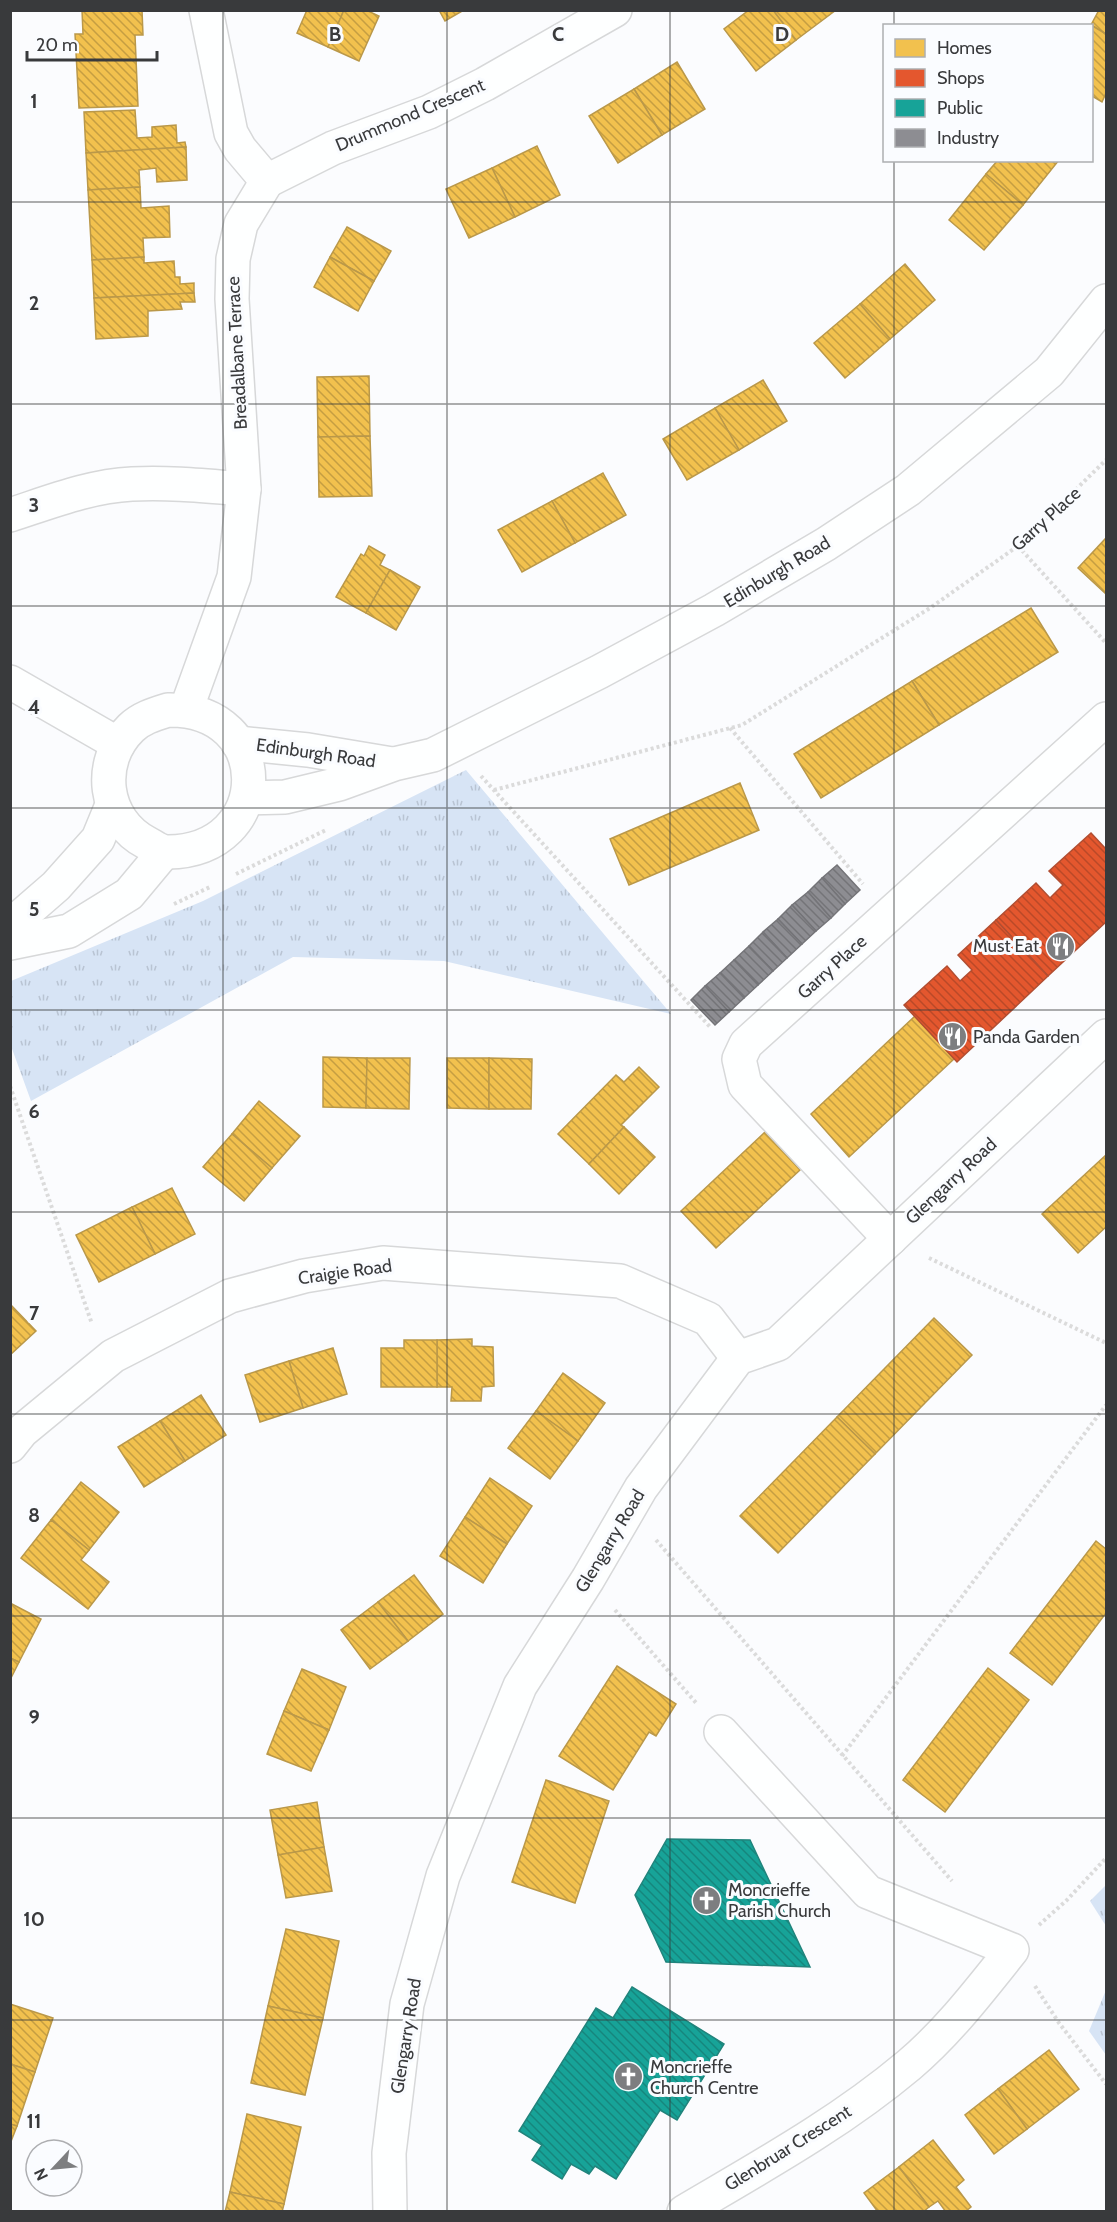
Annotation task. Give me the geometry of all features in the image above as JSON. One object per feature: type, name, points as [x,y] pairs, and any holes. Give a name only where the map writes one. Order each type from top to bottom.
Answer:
[{"type":"street","points":[[206,10],[231,133],[240,149],[267,181]]},
{"type":"street","name":"Drummond Crescent","points":[[267,181],[333,148],[429,112],[485,84],[615,10]]},
{"type":"street","name":"Breadalbane Terrace","points":[[186,710],[234,577],[244,489],[232,299],[233,260],[241,224],[267,181]]},
{"type":"street","name":"Edinburgh Road","points":[[247,798],[285,797],[339,784],[394,764],[433,755],[599,672],[714,610],[826,544],[908,490],[1049,372],[1107,301]]},
{"type":"street","points":[[10,515],[82,492],[130,484],[189,484],[244,489]]},
{"type":"street","points":[[10,682],[118,744]]},
{"type":"street","points":[[168,710],[186,710],[211,717],[226,728],[238,743],[246,760],[249,779],[247,798],[238,818],[223,835],[204,846],[164,852],[140,839],[123,825],[112,805],[108,784],[110,763],[118,744],[132,727],[151,715],[168,710]]},
{"type":"street","name":"Garry Place","points":[[739,1059],[746,1044],[1107,719]]},
{"type":"street","name":"Edinburgh Road","points":[[238,743],[308,750],[394,764]]},
{"type":"street","points":[[10,926],[56,885],[98,838],[112,805]]},
{"type":"street","points":[[10,943],[69,931],[129,894],[164,852]]},
{"type":"street","name":"Glengarry Road","points":[[390,2211],[389,2153],[407,2004],[443,1876],[520,1686],[588,1579],[641,1488],[738,1358],[778,1344],[1107,1036]]},
{"type":"street","points":[[739,1059],[745,1085],[890,1239]]},
{"type":"street","name":"Craigie Road","points":[[10,1446],[22,1431],[113,1356],[230,1296],[304,1276],[383,1263],[620,1281],[708,1319],[738,1358]]},
{"type":"street","points":[[721,1732],[868,1892],[1012,1950]]},
{"type":"street","name":"Glenbruar Crescent","points":[[684,2211],[835,2122],[910,2064],[966,2008],[1012,1950]]},
{"type":"path","name":"Garry Place","points":[[494,790],[742,725],[930,609],[1018,546],[1107,460]]},
{"type":"path","points":[[1018,546],[1107,643]]},
{"type":"path","points":[[730,729],[889,915]]},
{"type":"path","points":[[454,746],[739,1059]]},
{"type":"path","points":[[10,1086],[98,1344],[113,1356]]},
{"type":"path","points":[[890,1239],[1107,1343]]},
{"type":"path","points":[[842,1756],[1107,1405]]},
{"type":"path","points":[[629,1508],[958,1888]]},
{"type":"path","points":[[588,1579],[721,1732]]},
{"type":"path","points":[[1107,1858],[1067,1900],[1012,1950],[1059,2023],[1107,2084]]},
{"type":"green space","points":[[466,770],[671,1014],[444,961],[293,957],[31,1101],[11,1046],[11,981],[203,901]]},
{"type":"green space","points":[[1106,1885],[1106,1926],[1090,1901]]},
{"type":"green space","points":[[1106,1990],[1106,2055],[1089,2031]]},
{"type":"building: Homes","points":[[82,10],[142,10],[143,35],[135,35],[138,106],[79,108],[75,34],[83,34]]},
{"type":"building: Homes","points":[[307,10],[344,10],[328,47],[297,33]]},
{"type":"building: Homes","points":[[344,10],[366,10],[379,16],[359,61],[328,47]]},
{"type":"building: Homes","points":[[439,10],[464,10],[445,21]]},
{"type":"building: Homes","points":[[749,10],[773,10],[796,40],[756,71],[724,29]]},
{"type":"building: Homes","points":[[773,10],[836,10],[796,40]]},
{"type":"building: Homes","points":[[1099,10],[1106,10],[1106,34],[1092,24]]},
{"type":"building: Homes","points":[[1093,26],[1106,34],[1106,93],[1102,102],[1093,97]]},
{"type":"building: Homes","points":[[677,62],[705,109],[662,135],[634,89]]},
{"type":"building: Homes","points":[[634,89],[662,135],[618,163],[589,116]]},
{"type":"building: Homes","points":[[135,110],[137,138],[152,137],[152,127],[176,125],[177,143],[185,142],[186,147],[86,153],[84,112]]},
{"type":"building: Homes","points":[[537,146],[560,195],[515,217],[492,168]]},
{"type":"building: Homes","points":[[186,147],[187,180],[157,182],[156,168],[139,170],[140,187],[88,190],[86,153]]},
{"type":"building: Homes","points":[[996,162],[1057,162],[1023,205],[986,174]]},
{"type":"building: Homes","points":[[492,168],[515,217],[469,238],[446,189]]},
{"type":"building: Homes","points":[[986,174],[1023,205],[984,250],[949,220]]},
{"type":"building: Homes","points":[[140,187],[141,208],[169,206],[170,237],[143,238],[144,257],[92,260],[88,190]]},
{"type":"building: Homes","points":[[347,227],[391,251],[374,281],[330,257]]},
{"type":"building: Homes","points":[[144,257],[144,263],[174,261],[175,277],[180,277],[180,284],[194,283],[194,293],[94,298],[92,260]]},
{"type":"building: Homes","points":[[330,257],[374,281],[358,311],[314,287]]},
{"type":"building: Homes","points":[[905,264],[935,300],[890,339],[860,304]]},
{"type":"building: Homes","points":[[194,293],[195,302],[180,302],[182,309],[148,311],[148,336],[96,339],[94,298]]},
{"type":"building: Homes","points":[[860,304],[890,339],[845,378],[814,343]]},
{"type":"building: Homes","points":[[369,376],[370,436],[318,437],[317,377]]},
{"type":"building: Homes","points":[[763,380],[787,421],[739,450],[715,408]]},
{"type":"building: Homes","points":[[715,408],[739,450],[687,480],[663,439]]},
{"type":"building: Homes","points":[[370,436],[372,496],[319,497],[318,437]]},
{"type":"building: Homes","points":[[603,473],[626,515],[575,543],[552,501]]},
{"type":"building: Homes","points":[[552,501],[575,543],[522,572],[498,530]]},
{"type":"building: Homes","points":[[1106,538],[1106,594],[1078,568]]},
{"type":"building: Homes","points":[[369,546],[385,555],[380,565],[390,570],[366,613],[336,597],[361,554],[364,556]]},
{"type":"building: Homes","points":[[390,570],[420,587],[396,630],[366,613]]},
{"type":"building: Homes","points":[[1031,608],[1058,652],[939,725],[912,681]]},
{"type":"building: Homes","points":[[912,681],[939,725],[821,798],[794,754]]},
{"type":"building: Homes","points":[[740,783],[759,830],[629,885],[610,839]]},
{"type":"building: Homes","points":[[915,1016],[954,1059],[849,1157],[811,1114]]},
{"type":"building: Homes","points":[[323,1057],[367,1058],[366,1108],[323,1107]]},
{"type":"building: Homes","points":[[367,1058],[410,1058],[409,1109],[366,1108]]},
{"type":"building: Homes","points":[[447,1058],[489,1058],[489,1109],[447,1108]]},
{"type":"building: Homes","points":[[489,1058],[532,1059],[531,1109],[489,1109]]},
{"type":"building: Homes","points":[[639,1067],[659,1087],[621,1125],[624,1127],[589,1164],[558,1134],[616,1075],[624,1082]]},
{"type":"building: Homes","points":[[259,1101],[300,1136],[272,1168],[232,1134]]},
{"type":"building: Homes","points":[[624,1127],[655,1157],[619,1194],[589,1164]]},
{"type":"building: Homes","points":[[765,1132],[800,1170],[716,1248],[681,1211]]},
{"type":"building: Homes","points":[[232,1134],[272,1168],[244,1201],[203,1167]]},
{"type":"building: Homes","points":[[1106,1155],[1106,1227],[1078,1253],[1042,1214]]},
{"type":"building: Homes","points":[[172,1188],[195,1234],[155,1254],[132,1207]]},
{"type":"building: Homes","points":[[132,1207],[155,1254],[99,1282],[76,1235]]},
{"type":"building: Homes","points":[[10,1304],[36,1331],[10,1355]]},
{"type":"building: Homes","points":[[934,1318],[972,1355],[875,1454],[837,1417]]},
{"type":"building: Homes","points":[[472,1339],[472,1346],[493,1347],[494,1386],[482,1387],[481,1401],[451,1401],[452,1387],[437,1387],[437,1340]]},
{"type":"building: Homes","points":[[404,1340],[437,1340],[437,1387],[381,1387],[381,1348],[404,1348]]},
{"type":"building: Homes","points":[[333,1348],[347,1394],[303,1408],[289,1361]]},
{"type":"building: Homes","points":[[289,1361],[303,1408],[260,1422],[245,1375]]},
{"type":"building: Homes","points":[[563,1373],[605,1403],[578,1441],[536,1411]]},
{"type":"building: Homes","points":[[201,1395],[226,1435],[185,1461],[160,1421]]},
{"type":"building: Homes","points":[[536,1411],[578,1441],[550,1479],[508,1448]]},
{"type":"building: Homes","points":[[837,1417],[875,1454],[778,1553],[740,1516]]},
{"type":"building: Homes","points":[[160,1421],[185,1461],[144,1487],[118,1447]]},
{"type":"building: Homes","points":[[490,1478],[532,1506],[507,1544],[465,1517]]},
{"type":"building: Homes","points":[[81,1482],[119,1512],[89,1550],[51,1520]]},
{"type":"building: Homes","points":[[465,1517],[507,1544],[483,1583],[440,1556]]},
{"type":"building: Homes","points":[[51,1520],[89,1550],[81,1560],[109,1582],[88,1609],[21,1558]]},
{"type":"building: Homes","points":[[1096,1541],[1106,1549],[1106,1613],[1052,1685],[1010,1653]]},
{"type":"building: Homes","points":[[414,1575],[443,1614],[408,1641],[378,1602]]},
{"type":"building: Homes","points":[[378,1602],[408,1641],[370,1669],[341,1630]]},
{"type":"building: Homes","points":[[10,1603],[41,1619],[19,1662],[10,1658]]},
{"type":"building: Homes","points":[[10,1658],[19,1662],[10,1680]]},
{"type":"building: Homes","points":[[617,1666],[676,1704],[656,1736],[649,1732],[613,1790],[559,1756]]},
{"type":"building: Homes","points":[[988,1668],[1029,1700],[945,1812],[903,1780]]},
{"type":"building: Homes","points":[[302,1669],[346,1687],[329,1730],[284,1711]]},
{"type":"building: Homes","points":[[284,1711],[329,1730],[311,1771],[267,1754]]},
{"type":"building: Homes","points":[[546,1780],[609,1801],[575,1903],[512,1882]]},
{"type":"building: Homes","points":[[317,1802],[324,1847],[278,1855],[270,1810]]},
{"type":"building: Homes","points":[[324,1847],[332,1891],[286,1898],[278,1855]]},
{"type":"building: Homes","points":[[286,1929],[339,1941],[323,2018],[268,2006]]},
{"type":"building: Homes","points":[[10,2004],[53,2018],[35,2072],[10,2064]]},
{"type":"building: Homes","points":[[268,2006],[323,2018],[305,2095],[251,2083]]},
{"type":"building: Homes","points":[[1049,2050],[1079,2089],[1027,2129],[998,2089]]},
{"type":"building: Homes","points":[[10,2064],[35,2072],[17,2126],[10,2124]]},
{"type":"building: Homes","points":[[998,2089],[1027,2129],[994,2154],[965,2115]]},
{"type":"building: Homes","points":[[247,2114],[301,2127],[284,2204],[230,2192]]},
{"type":"building: Homes","points":[[10,2124],[17,2126],[10,2144]]},
{"type":"building: Homes","points":[[933,2140],[964,2180],[956,2187],[971,2207],[965,2212],[946,2212],[938,2201],[929,2207],[899,2167]]},
{"type":"building: Homes","points":[[899,2167],[929,2207],[923,2212],[878,2212],[864,2193]]},
{"type":"building: Homes","points":[[230,2192],[284,2204],[282,2212],[225,2212]]},
{"type":"building: Shops","points":[[1091,833],[1106,849],[1106,922],[1048,976],[996,920],[1036,883],[1050,898],[1063,885],[1049,871]]},
{"type":"building: Shops","points":[[996,920],[1048,976],[957,1062],[904,1005],[947,966],[960,981],[972,970],[958,955]]},
{"type":"building: Public","name":"Moncrieffe Parish Church","points":[[667,1839],[750,1840],[810,1967],[666,1962],[635,1895]]},
{"type":"building: Public","name":"Moncrieffe Church Centre","points":[[632,1987],[724,2044],[677,2120],[660,2110],[616,2179],[595,2166],[589,2174],[571,2164],[562,2179],[532,2160],[542,2145],[519,2131],[596,2008],[613,2018]]},
{"type":"building: Industry","points":[[837,865],[860,890],[845,904],[822,878]]},
{"type":"building: Industry","points":[[822,878],[845,904],[831,918],[808,892]]},
{"type":"building: Industry","points":[[808,892],[831,918],[816,931],[792,905]]},
{"type":"building: Industry","points":[[792,905],[816,931],[802,944],[778,919]]},
{"type":"building: Industry","points":[[778,919],[802,944],[787,958],[763,932]]},
{"type":"building: Industry","points":[[763,932],[787,958],[773,971],[749,946]]},
{"type":"building: Industry","points":[[749,946],[773,971],[758,985],[734,960]]},
{"type":"building: Industry","points":[[734,960],[758,985],[744,998],[720,973]]},
{"type":"building: Industry","points":[[720,973],[744,998],[729,1012],[705,986]]},
{"type":"building: Industry","points":[[705,986],[729,1012],[715,1025],[691,1000]]},
{"type":"place","name":"Must Eat","points":[[1060,946]]},
{"type":"place","name":"Panda Garden","points":[[952,1037]]},
{"type":"place","name":"Moncrieffe Parish Church","points":[[707,1900]]},
{"type":"place","name":"Moncrieffe Church Centre","points":[[629,2077]]}]
